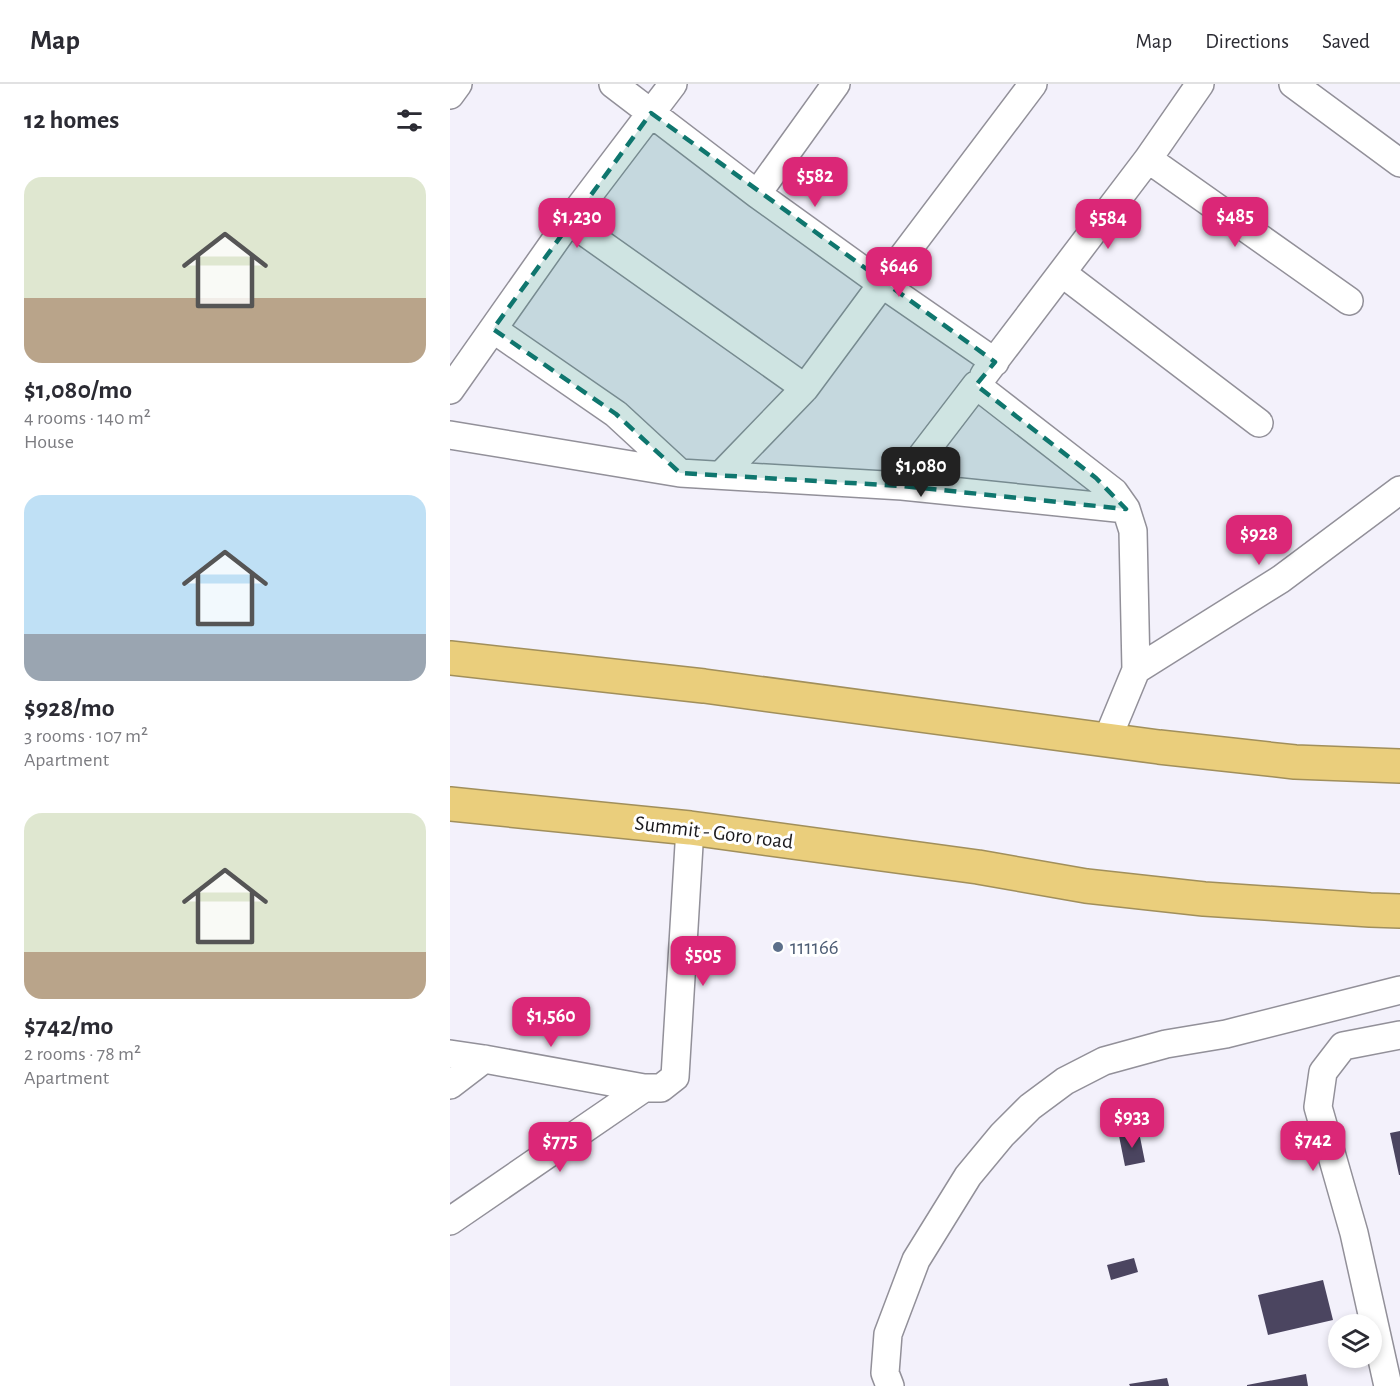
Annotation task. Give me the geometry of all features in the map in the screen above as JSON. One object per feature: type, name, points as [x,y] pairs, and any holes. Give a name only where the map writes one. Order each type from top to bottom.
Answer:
[{"type":"highway","points":[[450,658],[704,686],[1159,747],[1295,762],[1400,766]]},
{"type":"highway","name":"Summit - Goro road","points":[[450,804],[690,828],[978,867],[1086,886],[1192,898],[1400,911]]},
{"type":"street","points":[[450,95],[458,84]]},
{"type":"street","points":[[613,84],[757,194],[994,362]]},
{"type":"street","points":[[450,390],[569,221],[673,84]]},
{"type":"street","points":[[757,194],[836,84]]},
{"type":"street","points":[[722,474],[805,388],[1033,84]]},
{"type":"street","points":[[902,486],[914,466],[1148,159],[1200,84]]},
{"type":"street","points":[[1293,84],[1400,163]]},
{"type":"street","points":[[1148,159],[1349,301]]},
{"type":"street","points":[[569,221],[805,388]]},
{"type":"street","points":[[1062,273],[1259,423]]},
{"type":"street","points":[[493,329],[616,414],[681,473]]},
{"type":"street","points":[[976,385],[1114,492],[1126,508],[1133,531],[1136,670],[1107,740]]},
{"type":"street","points":[[450,435],[681,473],[902,486],[1126,508]]},
{"type":"street","points":[[1136,670],[1281,579],[1400,490]]},
{"type":"street","points":[[450,1054],[644,1088],[661,1088],[675,1077],[690,828]]},
{"type":"street","points":[[890,1386],[885,1373],[888,1334],[916,1260],[968,1176],[1002,1135],[1030,1107],[1065,1081],[1104,1061],[1166,1044],[1226,1035],[1400,990]]},
{"type":"street","points":[[1388,1386],[1354,1233],[1318,1107],[1323,1072],[1343,1046],[1400,1035]]},
{"type":"street","points":[[450,1085],[484,1059]]},
{"type":"street","points":[[450,1221],[644,1088]]},
{"type":"highlighted area","points":[[651,113],[995,362],[976,385],[1096,478],[1126,509],[902,486],[680,473],[616,414],[493,329]]},
{"type":"building","points":[[1400,1131],[1400,1175],[1399,1175],[1390,1133]]},
{"type":"building","points":[[1139,1132],[1145,1162],[1125,1166],[1119,1136]]},
{"type":"building","points":[[1134,1258],[1138,1272],[1111,1280],[1107,1265]]},
{"type":"building","points":[[1323,1280],[1332,1314],[1328,1314],[1328,1321],[1268,1335],[1258,1295]]},
{"type":"building","points":[[1306,1374],[1308,1386],[1247,1386],[1247,1385]]},
{"type":"building","points":[[1167,1378],[1169,1386],[1130,1386],[1129,1384]]},
{"type":"place","name":"111166","points":[[778,947]]}]
